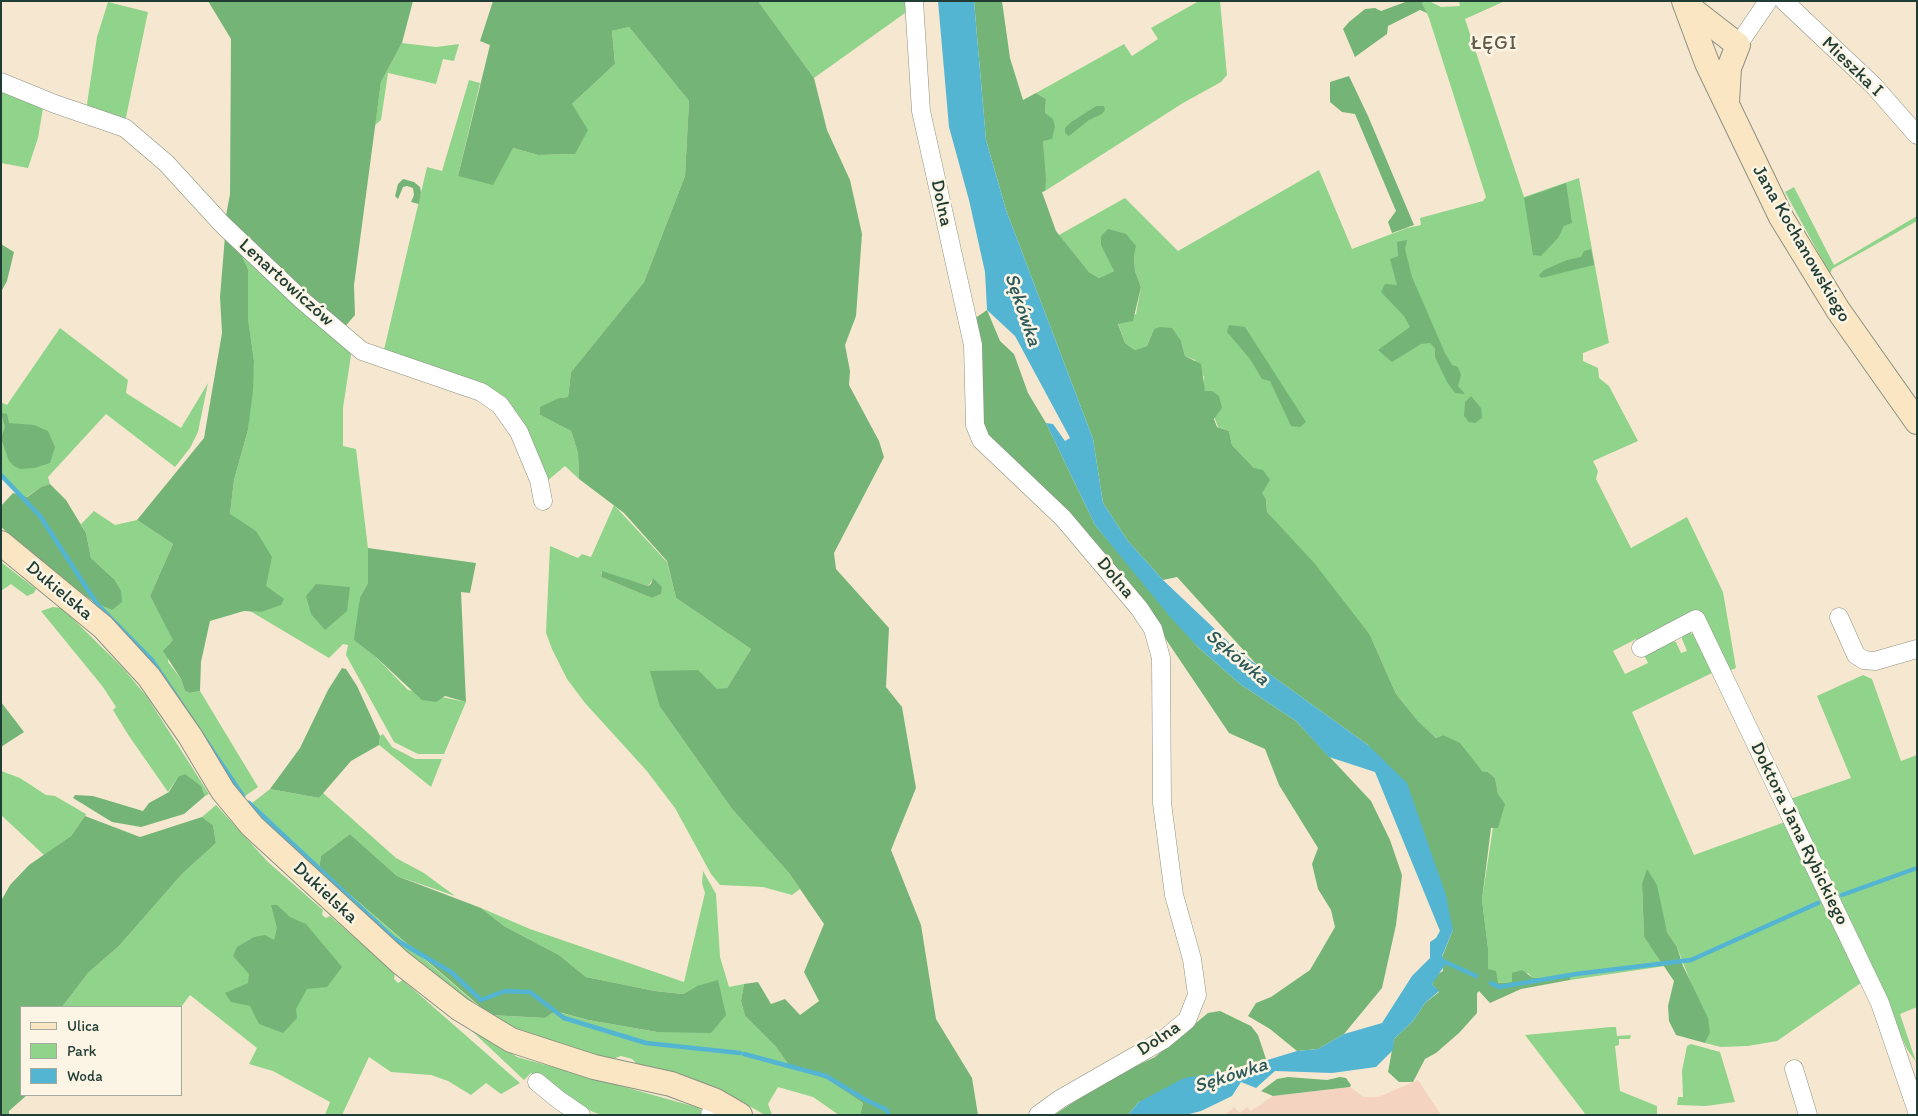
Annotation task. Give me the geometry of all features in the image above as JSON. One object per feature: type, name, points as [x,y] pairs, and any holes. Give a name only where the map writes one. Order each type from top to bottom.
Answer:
[{"type":"main road","points":[[1685,3],[1735,52],[1707,63]]},
{"type":"main road","points":[[1685,3],[1707,63],[1727,102]]},
{"type":"main road","name":"Jana Kochanowskiego","points":[[1735,52],[1729,68],[1727,102],[1745,145],[1781,217],[1838,310],[1917,422]]},
{"type":"main road","name":"Dukielska","points":[[1,543],[104,628],[150,677],[190,736],[222,792],[252,826],[407,968],[460,1010],[511,1040],[551,1055],[671,1084],[713,1108],[740,1115]]},
{"type":"street","name":"Dolna","points":[[914,1],[921,111],[972,344],[975,425],[981,440],[1063,518],[1140,608],[1154,629],[1161,658],[1162,803],[1174,895],[1192,959],[1197,995],[1187,1020],[1163,1040],[1060,1099],[1038,1115]]},
{"type":"street","name":"Jana Kochanowskiego","points":[[1735,52],[1768,1]]},
{"type":"street","name":"Mieszka I","points":[[1784,1],[1874,86],[1917,135]]},
{"type":"street","name":"Lenartowiczów","points":[[1,82],[55,104],[125,128],[166,163],[222,224],[303,301],[362,350],[481,392],[500,405],[519,432],[539,480],[543,501]]},
{"type":"street","points":[[1839,617],[1856,655],[1864,660],[1875,661],[1917,649]]},
{"type":"street","name":"Doktora Jana Rybickiego","points":[[1641,648],[1696,619],[1880,1003],[1917,1111]]},
{"type":"street","points":[[1794,1069],[1808,1115]]},
{"type":"street","points":[[537,1082],[558,1100],[581,1115]]},
{"type":"shaded area","points":[[1418,1080],[1441,1115],[1225,1115],[1234,1107],[1240,1113],[1247,1107],[1251,1111],[1273,1096],[1350,1087],[1364,1097],[1378,1097]]},
{"type":"green space","points":[[208,1],[413,1],[402,43],[381,82],[354,285],[355,315],[343,329],[225,221],[230,194],[231,39]]},
{"type":"green space","points":[[493,1],[758,1],[814,78],[827,130],[850,180],[862,234],[856,316],[845,345],[850,371],[849,385],[879,441],[884,457],[834,553],[836,569],[889,628],[886,687],[902,707],[916,788],[891,850],[921,925],[936,1019],[972,1078],[978,1115],[860,1115],[863,1103],[825,1078],[791,1068],[776,1047],[745,1016],[741,1001],[744,984],[758,982],[771,1004],[785,999],[800,1015],[819,1001],[804,972],[824,924],[789,873],[732,809],[660,707],[650,671],[698,670],[717,689],[727,688],[751,649],[676,598],[667,561],[624,513],[579,479],[578,453],[571,431],[540,415],[540,407],[559,398],[568,397],[571,372],[644,282],[685,176],[689,101],[629,27],[612,31],[615,64],[572,104],[588,130],[575,154],[538,155],[513,148],[493,185],[458,176],[490,45],[480,41]]},
{"type":"green space","points":[[758,1],[912,1],[912,8],[814,78]]},
{"type":"green space","points":[[974,1],[1002,1],[1010,58],[1023,100],[1036,93],[1046,99],[1045,113],[1053,119],[1055,127],[1052,139],[1043,141],[1046,180],[1045,191],[1042,192],[1056,231],[1089,272],[1099,278],[1114,271],[1101,245],[1101,236],[1108,229],[1126,234],[1136,246],[1134,255],[1135,271],[1141,287],[1133,321],[1118,324],[1125,343],[1135,350],[1147,346],[1154,329],[1160,327],[1172,328],[1181,341],[1185,356],[1201,364],[1205,391],[1212,391],[1219,396],[1222,408],[1214,419],[1217,427],[1229,431],[1232,445],[1254,468],[1263,470],[1270,480],[1262,493],[1266,499],[1267,512],[1315,564],[1370,635],[1396,694],[1418,721],[1436,738],[1443,735],[1460,743],[1482,771],[1488,772],[1495,778],[1498,794],[1505,804],[1498,828],[1491,828],[1482,900],[1488,948],[1488,969],[1496,971],[1498,983],[1512,982],[1512,973],[1522,970],[1533,978],[1570,977],[1570,980],[1521,989],[1490,1003],[1479,991],[1477,993],[1477,1013],[1459,1033],[1436,1053],[1425,1059],[1413,1082],[1399,1082],[1388,1072],[1394,1039],[1413,1021],[1425,1003],[1439,992],[1432,984],[1435,976],[1443,971],[1442,957],[1453,930],[1368,745],[1257,665],[1177,577],[1163,580],[1128,541],[1103,503],[1093,439],[1006,210],[986,140]]},
{"type":"green space","points":[[1199,1],[1220,1],[1227,75],[1221,82],[1183,103],[1045,191],[1043,141],[1046,99],[1036,93],[1124,44],[1132,56],[1158,39],[1151,28]]},
{"type":"green space","points":[[1408,1],[1428,1],[1422,3],[1427,13],[1420,10],[1388,26],[1387,34],[1355,57],[1343,29],[1349,22],[1365,9],[1375,8],[1381,11]]},
{"type":"green space","points":[[1429,1],[1441,7],[1460,6],[1459,1],[1505,1],[1465,19],[1524,197],[1579,178],[1609,343],[1583,353],[1583,361],[1598,368],[1599,378],[1609,386],[1638,441],[1593,461],[1598,471],[1596,479],[1631,548],[1687,517],[1723,592],[1736,668],[1729,671],[1701,614],[1639,646],[1636,639],[1613,651],[1625,674],[1648,663],[1644,655],[1670,641],[1676,642],[1681,653],[1687,651],[1682,639],[1683,634],[1687,632],[1697,635],[1714,672],[1632,712],[1694,855],[1785,822],[1861,983],[1777,1041],[1748,1046],[1721,1047],[1705,1043],[1710,1033],[1677,947],[1667,932],[1663,918],[1642,884],[1644,937],[1665,966],[1570,980],[1570,977],[1533,978],[1528,973],[1512,982],[1497,983],[1488,969],[1488,948],[1482,900],[1498,794],[1495,778],[1488,772],[1482,771],[1443,735],[1436,738],[1418,721],[1396,694],[1370,635],[1267,512],[1266,499],[1261,493],[1254,468],[1232,445],[1229,431],[1218,427],[1203,386],[1204,377],[1195,360],[1185,356],[1181,341],[1154,329],[1147,346],[1135,350],[1125,343],[1118,323],[1136,314],[1141,287],[1135,271],[1134,255],[1111,263],[1114,271],[1099,278],[1089,272],[1059,235],[1125,198],[1178,251],[1319,170],[1352,249],[1407,228],[1421,225],[1420,218],[1483,201],[1486,197],[1429,18],[1422,3]]},
{"type":"green space","points":[[108,2],[148,12],[125,122],[86,111],[97,37]]},
{"type":"green space","points":[[629,27],[689,101],[685,176],[644,282],[571,372],[568,397],[559,398],[540,415],[571,431],[578,453],[579,479],[565,466],[547,481],[510,414],[383,354],[427,167],[442,171],[469,80],[480,83],[458,176],[513,148],[538,155],[575,154],[572,104],[615,64],[612,31]]},
{"type":"green space","points":[[402,43],[436,47],[459,44],[454,61],[443,59],[436,84],[388,73],[381,120],[375,125],[381,82]]},
{"type":"green space","points":[[1349,76],[1414,225],[1392,233],[1388,222],[1396,211],[1355,114],[1342,112],[1330,102],[1330,82]]},
{"type":"green space","points":[[1,89],[43,108],[38,138],[28,168],[1,163]]},
{"type":"green space","points":[[1096,106],[1104,106],[1105,110],[1102,114],[1089,120],[1069,136],[1065,133],[1065,128],[1070,123]]},
{"type":"green space","points":[[403,179],[414,182],[420,187],[419,204],[411,202],[414,195],[413,188],[407,186],[403,187],[398,199],[395,196],[398,184]]},
{"type":"green space","points":[[1566,183],[1572,223],[1564,226],[1558,238],[1541,256],[1533,255],[1524,198]]},
{"type":"green space","points":[[1794,187],[1834,265],[1917,216],[1917,221],[1832,269],[1830,274],[1785,192]]},
{"type":"green space","points":[[225,236],[238,248],[248,270],[248,318],[254,361],[253,390],[248,430],[234,480],[230,514],[256,531],[272,557],[266,586],[284,599],[281,605],[261,612],[244,611],[210,621],[201,662],[200,691],[190,693],[185,691],[181,679],[163,651],[173,640],[150,596],[173,544],[137,520],[204,438],[222,333],[220,297]]},
{"type":"green space","points":[[1407,240],[1405,249],[1412,277],[1445,353],[1452,365],[1458,367],[1461,375],[1458,386],[1465,394],[1455,393],[1447,382],[1435,357],[1435,348],[1430,343],[1421,344],[1392,362],[1378,350],[1410,327],[1404,316],[1381,292],[1385,284],[1397,285],[1390,259],[1398,256],[1397,242]]},
{"type":"green space","points":[[1,244],[14,252],[7,281],[1,292]]},
{"type":"green space","points":[[238,248],[349,349],[351,355],[343,408],[343,446],[356,449],[369,557],[368,583],[360,597],[356,642],[377,658],[408,690],[466,702],[444,754],[418,754],[394,742],[346,655],[348,645],[343,644],[329,658],[250,611],[261,612],[266,586],[230,514],[234,480],[248,430],[254,361]]},
{"type":"green space","points":[[1591,249],[1594,265],[1541,278],[1539,275],[1544,270],[1567,260],[1581,257],[1584,251]]},
{"type":"green space","points":[[987,310],[1000,341],[1014,354],[1028,393],[1046,423],[1095,525],[1198,647],[1240,684],[1296,721],[1371,801],[1390,840],[1402,875],[1396,925],[1382,988],[1344,1034],[1318,1049],[1297,1051],[1270,1029],[1248,1016],[1256,1003],[1271,997],[1310,970],[1335,927],[1331,910],[1318,889],[1312,864],[1318,848],[1279,785],[1265,749],[1229,733],[1167,641],[1150,612],[983,430],[974,319]]},
{"type":"green space","points":[[1229,325],[1245,327],[1306,422],[1300,427],[1291,426],[1270,381],[1262,379],[1250,359],[1227,332]]},
{"type":"green space","points":[[60,328],[128,380],[126,393],[181,428],[208,383],[198,432],[190,448],[175,467],[106,414],[48,477],[50,484],[41,487],[26,497],[19,495],[1,477],[1,402],[7,405]]},
{"type":"green space","points":[[1471,396],[1481,408],[1482,418],[1475,423],[1469,422],[1464,416],[1465,402]]},
{"type":"green space","points":[[1,413],[7,414],[9,423],[34,425],[48,431],[55,447],[50,463],[34,468],[20,469],[9,461],[1,438],[5,427]]},
{"type":"green space","points":[[50,484],[66,500],[86,533],[91,558],[114,579],[121,591],[122,602],[112,610],[97,604],[71,586],[1,527],[1,506],[13,493],[27,497],[41,487]]},
{"type":"green space","points":[[614,505],[667,562],[676,598],[751,649],[727,688],[660,707],[732,809],[789,873],[800,889],[792,895],[763,887],[720,885],[711,874],[675,808],[646,770],[585,703],[567,679],[546,633],[550,546],[578,558],[582,554],[591,557]],"holes":[[[601,572],[648,586],[653,579],[661,594],[652,598],[601,577]]]},
{"type":"green space","points":[[94,511],[115,525],[137,520],[173,544],[150,596],[174,640],[168,645],[168,662],[181,679],[185,691],[190,693],[200,691],[258,787],[241,799],[186,707],[152,660],[97,604],[112,610],[113,578],[91,558],[86,533],[81,524]]},
{"type":"green space","points":[[368,548],[476,563],[470,593],[461,592],[466,702],[445,696],[436,702],[422,700],[354,639],[360,597],[368,583]]},
{"type":"green space","points":[[1,562],[36,589],[34,593],[27,596],[11,584],[1,591]]},
{"type":"green space","points":[[602,571],[648,586],[653,578],[662,587],[661,594],[652,598],[601,577]]},
{"type":"green space","points":[[316,584],[350,587],[347,611],[325,630],[311,614],[306,596]]},
{"type":"green space","points":[[53,607],[61,608],[122,667],[147,697],[209,794],[205,796],[201,786],[178,777],[168,792],[129,736],[113,710],[116,707],[103,687],[41,611]]},
{"type":"green space","points":[[342,668],[346,669],[357,686],[380,736],[379,745],[351,761],[319,798],[270,789],[300,748],[328,690]]},
{"type":"green space","points":[[1863,675],[1872,679],[1901,761],[1917,755],[1917,1007],[1900,1014],[1916,1062],[1901,1036],[1894,1030],[1790,799],[1851,778],[1817,696]]},
{"type":"green space","points":[[1,702],[24,732],[1,747]]},
{"type":"green space","points":[[383,734],[392,747],[415,759],[442,759],[431,787],[379,745],[380,736]]},
{"type":"green space","points":[[1,771],[20,778],[46,795],[55,796],[86,814],[71,836],[44,855],[1,815]]},
{"type":"green space","points":[[185,774],[201,786],[205,796],[184,814],[141,827],[112,822],[73,798],[75,795],[93,796],[143,811],[149,803],[169,792],[178,777]]},
{"type":"green space","points":[[270,789],[319,798],[322,792],[396,858],[424,873],[455,896],[397,876],[350,834],[321,856],[319,868],[489,1015],[545,1018],[554,1011],[588,1020],[657,1032],[697,986],[683,994],[655,991],[586,977],[559,955],[504,926],[481,908],[530,929],[684,982],[705,893],[702,883],[703,871],[716,894],[720,957],[729,987],[744,984],[741,1001],[745,1016],[776,1047],[791,1068],[825,1078],[863,1103],[860,1115],[839,1115],[813,1097],[778,1087],[768,1104],[772,1115],[765,1115],[732,1096],[685,1077],[638,1065],[632,1059],[621,1056],[610,1060],[510,1029],[443,985],[247,807]]},
{"type":"green space","points":[[216,805],[268,862],[323,910],[322,915],[326,918],[330,916],[395,973],[394,979],[398,983],[403,980],[520,1083],[501,1094],[486,1083],[471,1095],[448,1081],[431,1075],[391,1072],[369,1057],[342,1115],[325,1115],[330,1102],[273,1071],[249,1064],[257,1048],[190,995],[182,1006],[63,1006],[88,973],[119,946],[182,874],[216,843],[213,825],[202,817]]},
{"type":"green space","points":[[85,816],[140,837],[202,817],[213,825],[216,843],[182,874],[119,946],[88,973],[63,1006],[20,1006],[20,1096],[26,1096],[9,1111],[9,1115],[1,1115],[1,901],[10,885],[29,865],[71,836]]},
{"type":"green space","points":[[350,834],[397,876],[481,908],[504,926],[559,955],[586,977],[655,991],[683,994],[697,986],[718,980],[726,1015],[711,1033],[657,1032],[588,1020],[555,1011],[545,1018],[490,1015],[319,868],[321,856]]},
{"type":"green space","points":[[1647,869],[1657,885],[1667,932],[1677,947],[1683,966],[1708,1018],[1710,1033],[1705,1043],[1676,1035],[1669,1021],[1668,1006],[1674,981],[1644,937],[1642,884]]},
{"type":"green space","points":[[271,905],[277,905],[290,917],[306,924],[342,967],[327,987],[307,989],[296,1009],[297,1018],[283,1033],[259,1024],[250,1006],[231,1002],[225,993],[248,983],[249,974],[233,956],[237,947],[254,937],[265,935],[274,940],[277,928]]},
{"type":"green space","points":[[1220,1011],[1251,1026],[1258,1035],[1266,1059],[1209,1076],[1139,1102],[1128,1115],[1054,1115],[1110,1078],[1155,1057],[1208,1013]]},
{"type":"green space","points":[[456,1016],[517,1057],[696,1107],[701,1110],[701,1115],[603,1115],[593,1112],[563,1096],[531,1073],[524,1080]]},
{"type":"green space","points":[[1616,1027],[1617,1036],[1631,1035],[1630,1039],[1619,1039],[1619,1045],[1615,1046],[1620,1091],[1657,1106],[1657,1115],[1586,1115],[1525,1035]]},
{"type":"green space","points":[[1691,1044],[1720,1052],[1735,1102],[1706,1106],[1677,1105],[1678,1097],[1683,1097],[1682,1071],[1687,1046]]},
{"type":"green space","points":[[1288,1077],[1327,1080],[1340,1077],[1346,1078],[1351,1085],[1350,1087],[1273,1096],[1261,1091],[1277,1079]]},
{"type":"water","name":"Sękówka","points":[[938,1],[974,1],[986,140],[1006,210],[1093,439],[1103,503],[1128,541],[1163,580],[1239,652],[1368,745],[1407,783],[1446,895],[1453,930],[1442,956],[1447,962],[1432,984],[1439,991],[1425,1003],[1413,1021],[1394,1039],[1393,1050],[1376,1067],[1332,1073],[1275,1071],[1256,1088],[1241,1082],[1232,1096],[1201,1111],[1185,1115],[1128,1115],[1139,1102],[1184,1078],[1228,1072],[1297,1051],[1318,1049],[1344,1034],[1382,1023],[1412,976],[1430,958],[1430,942],[1436,938],[1440,931],[1375,772],[1329,757],[1296,721],[1240,684],[1198,647],[1171,618],[1095,525],[1046,423],[1053,424],[1065,441],[1070,438],[1015,336],[987,310],[985,272],[969,200],[949,127]]},
{"type":"waterway","points":[[1,475],[40,516],[97,604],[152,660],[243,796]]},
{"type":"waterway","points":[[249,803],[393,938],[451,972],[481,1000],[505,991],[530,992],[564,1018],[646,1043],[740,1053]]},
{"type":"waterway","points":[[1842,895],[1917,868]]},
{"type":"waterway","points":[[1491,983],[1499,987],[1576,974],[1691,960],[1818,903]]},
{"type":"waterway","points":[[1443,961],[1476,976]]},
{"type":"waterway","points":[[744,1054],[826,1076],[864,1099],[887,1110],[888,1115]]},
{"type":"district","name":"ŁĘGI","points":[[1494,44]]}]
